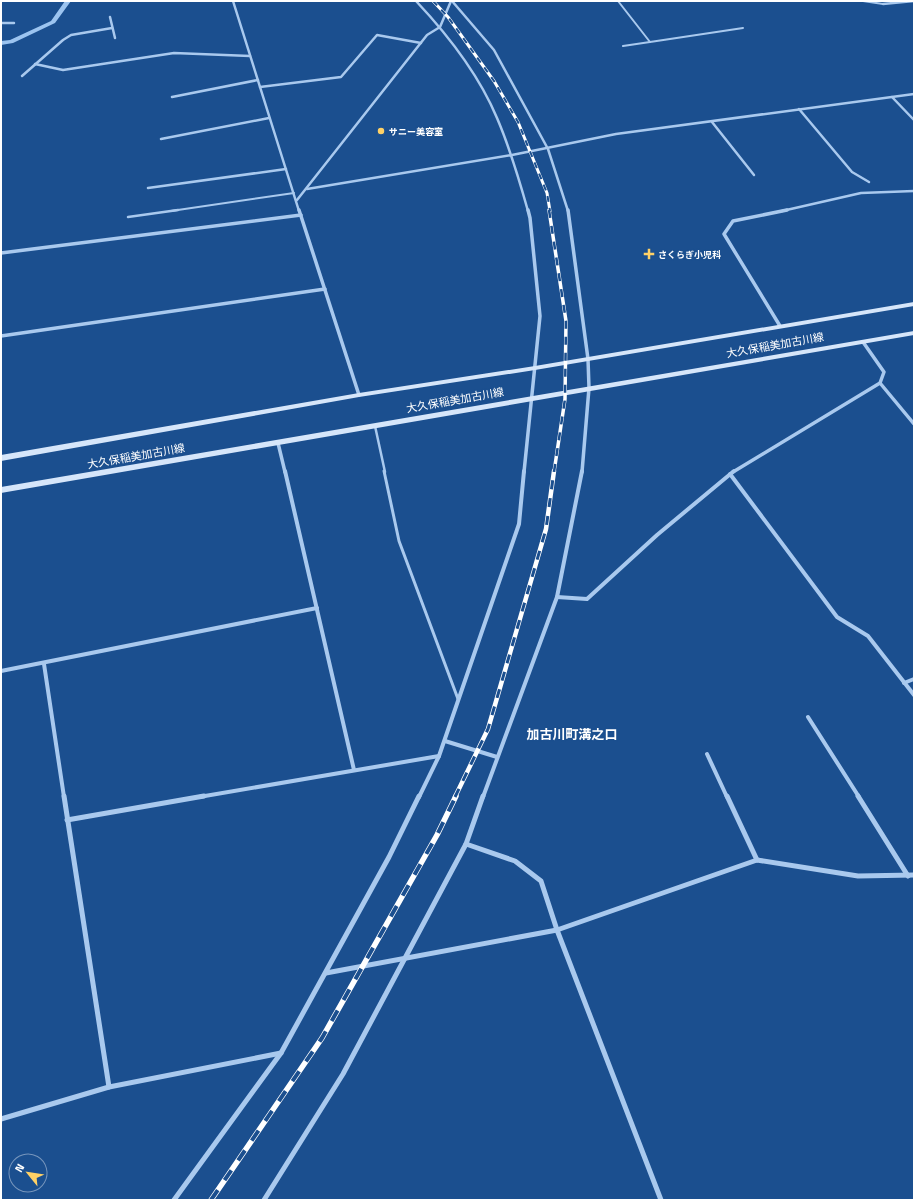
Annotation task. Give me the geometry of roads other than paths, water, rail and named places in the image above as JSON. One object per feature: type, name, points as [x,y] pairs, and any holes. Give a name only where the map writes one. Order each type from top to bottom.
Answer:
[{"type":"main road","name":"大久保稲美加古川線","points":[[1,458],[359,395],[535,368],[914,304]]},
{"type":"main road","name":"大久保稲美加古川線","points":[[1,490],[278,443],[533,397],[914,333]]},
{"type":"street","points":[[233,1],[269,118],[297,200],[359,395]]},
{"type":"street","points":[[174,1200],[281,1053],[389,857],[439,756],[519,524],[540,316],[530,218],[512,155],[497,117],[478,81],[440,27],[416,1]]},
{"type":"street","points":[[264,1200],[343,1074],[466,844],[557,597],[582,475],[589,388],[588,359],[579,286],[566,204],[548,149],[494,50],[452,1],[440,27],[427,35],[307,190],[297,200]]},
{"type":"street","points":[[882,4],[914,1]]},
{"type":"street","points":[[110,18],[115,38]]},
{"type":"street","points":[[1,23],[14,23]]},
{"type":"street","points":[[22,76],[53,48],[71,35],[112,28]]},
{"type":"street","points":[[260,87],[341,77],[377,35],[421,43]]},
{"type":"street","points":[[35,64],[63,70],[174,53],[250,56]]},
{"type":"street","points":[[172,97],[258,80]]},
{"type":"street","points":[[307,190],[548,149],[616,134],[914,94]]},
{"type":"street","points":[[892,97],[914,120]]},
{"type":"street","points":[[799,109],[852,172],[869,182]]},
{"type":"street","points":[[161,139],[269,118]]},
{"type":"street","points":[[712,122],[754,175]]},
{"type":"street","points":[[148,188],[286,169]]},
{"type":"street","points":[[780,326],[724,234],[733,221],[835,200],[861,193],[914,191]]},
{"type":"street","points":[[1,253],[301,215]]},
{"type":"street","points":[[1,336],[325,289]]},
{"type":"street","points":[[557,597],[587,599],[657,535],[730,474],[880,383],[884,372],[863,342]]},
{"type":"street","points":[[880,383],[914,424]]},
{"type":"street","points":[[278,443],[354,770]]},
{"type":"street","points":[[730,474],[837,617],[868,636],[914,695]]},
{"type":"street","points":[[1,671],[44,664],[317,608]]},
{"type":"street","points":[[44,664],[109,1087]]},
{"type":"street","points":[[904,683],[914,679]]},
{"type":"street","points":[[808,717],[908,876]]},
{"type":"street","points":[[444,741],[497,757]]},
{"type":"street","points":[[707,754],[757,860]]},
{"type":"street","points":[[67,820],[439,756]]},
{"type":"street","points":[[466,844],[515,861],[541,880],[557,930],[660,1200]]},
{"type":"street","points":[[326,972],[557,930],[757,860],[858,876],[914,875]]},
{"type":"street","points":[[1,1119],[109,1087],[281,1053]]},
{"type":"lane","points":[[618,1],[650,42]]},
{"type":"lane","points":[[863,1],[882,4]]},
{"type":"lane","points":[[623,46],[743,28]]},
{"type":"lane","points":[[128,217],[294,193]]},
{"type":"lane","points":[[375,426],[399,541],[459,701]]},
{"type":"waterway","points":[[1,43],[11,42],[53,22],[68,1]]},
{"type":"railway","points":[[433,1],[448,17],[494,81],[518,122],[547,193],[550,211]]},
{"type":"railway","points":[[549,210],[566,321],[565,399],[554,472]]},
{"type":"railway","points":[[455,797],[488,729],[546,529],[554,471]]},
{"type":"railway","points":[[211,1200],[322,1038],[437,835],[456,796]]},
{"type":"place","name":"サニー美容室","points":[[381,131]]},
{"type":"place","name":"さくらぎ小児科","points":[[649,254]]},
{"type":"district","name":"加古川町溝之口","points":[[572,734]]}]
